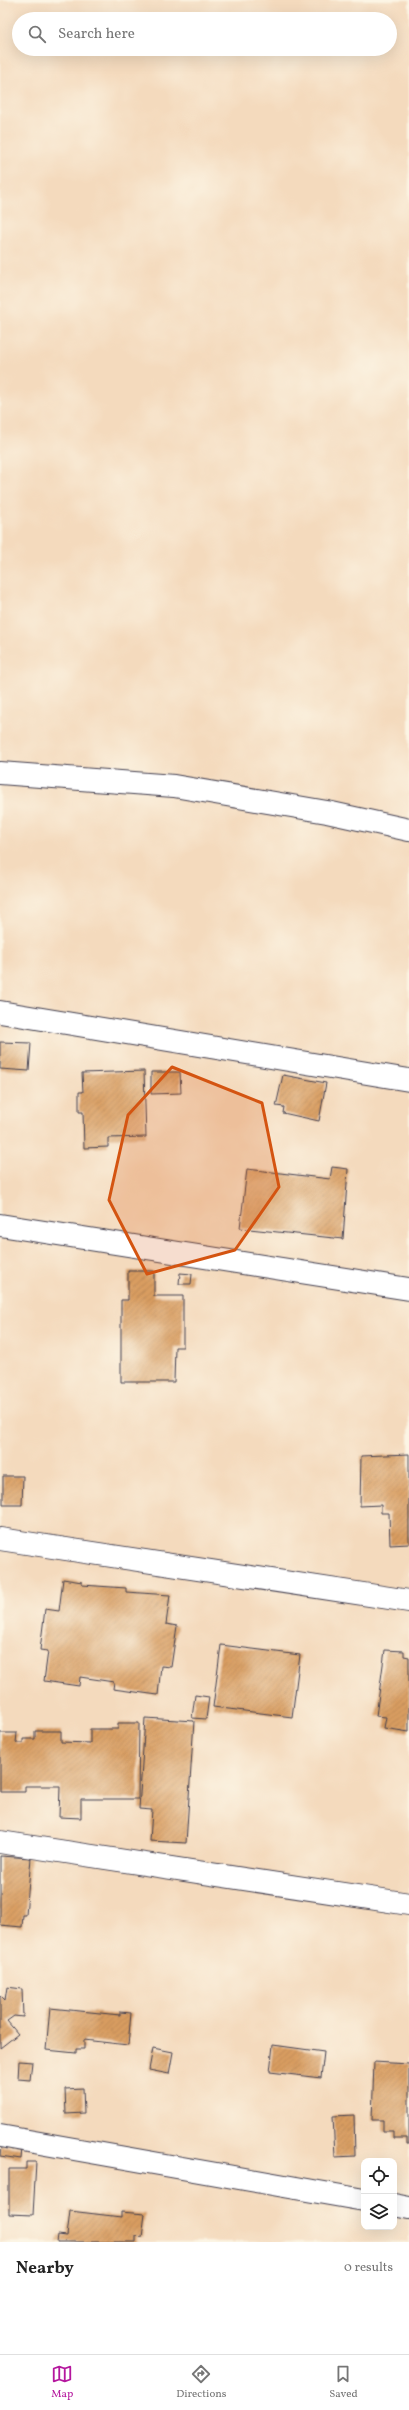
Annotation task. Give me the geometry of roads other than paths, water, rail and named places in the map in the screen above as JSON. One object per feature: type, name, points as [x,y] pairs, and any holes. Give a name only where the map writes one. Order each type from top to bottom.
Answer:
[{"type":"street","points":[[0,773],[174,786],[327,812],[409,830]]},
{"type":"street","points":[[0,1012],[409,1080]]},
{"type":"street","points":[[0,1225],[409,1289]]},
{"type":"street","points":[[0,1539],[409,1601]]},
{"type":"street","points":[[0,1842],[409,1904]]},
{"type":"street","points":[[0,2136],[361,2199]]},
{"type":"street","points":[[397,2206],[409,2208]]}]
